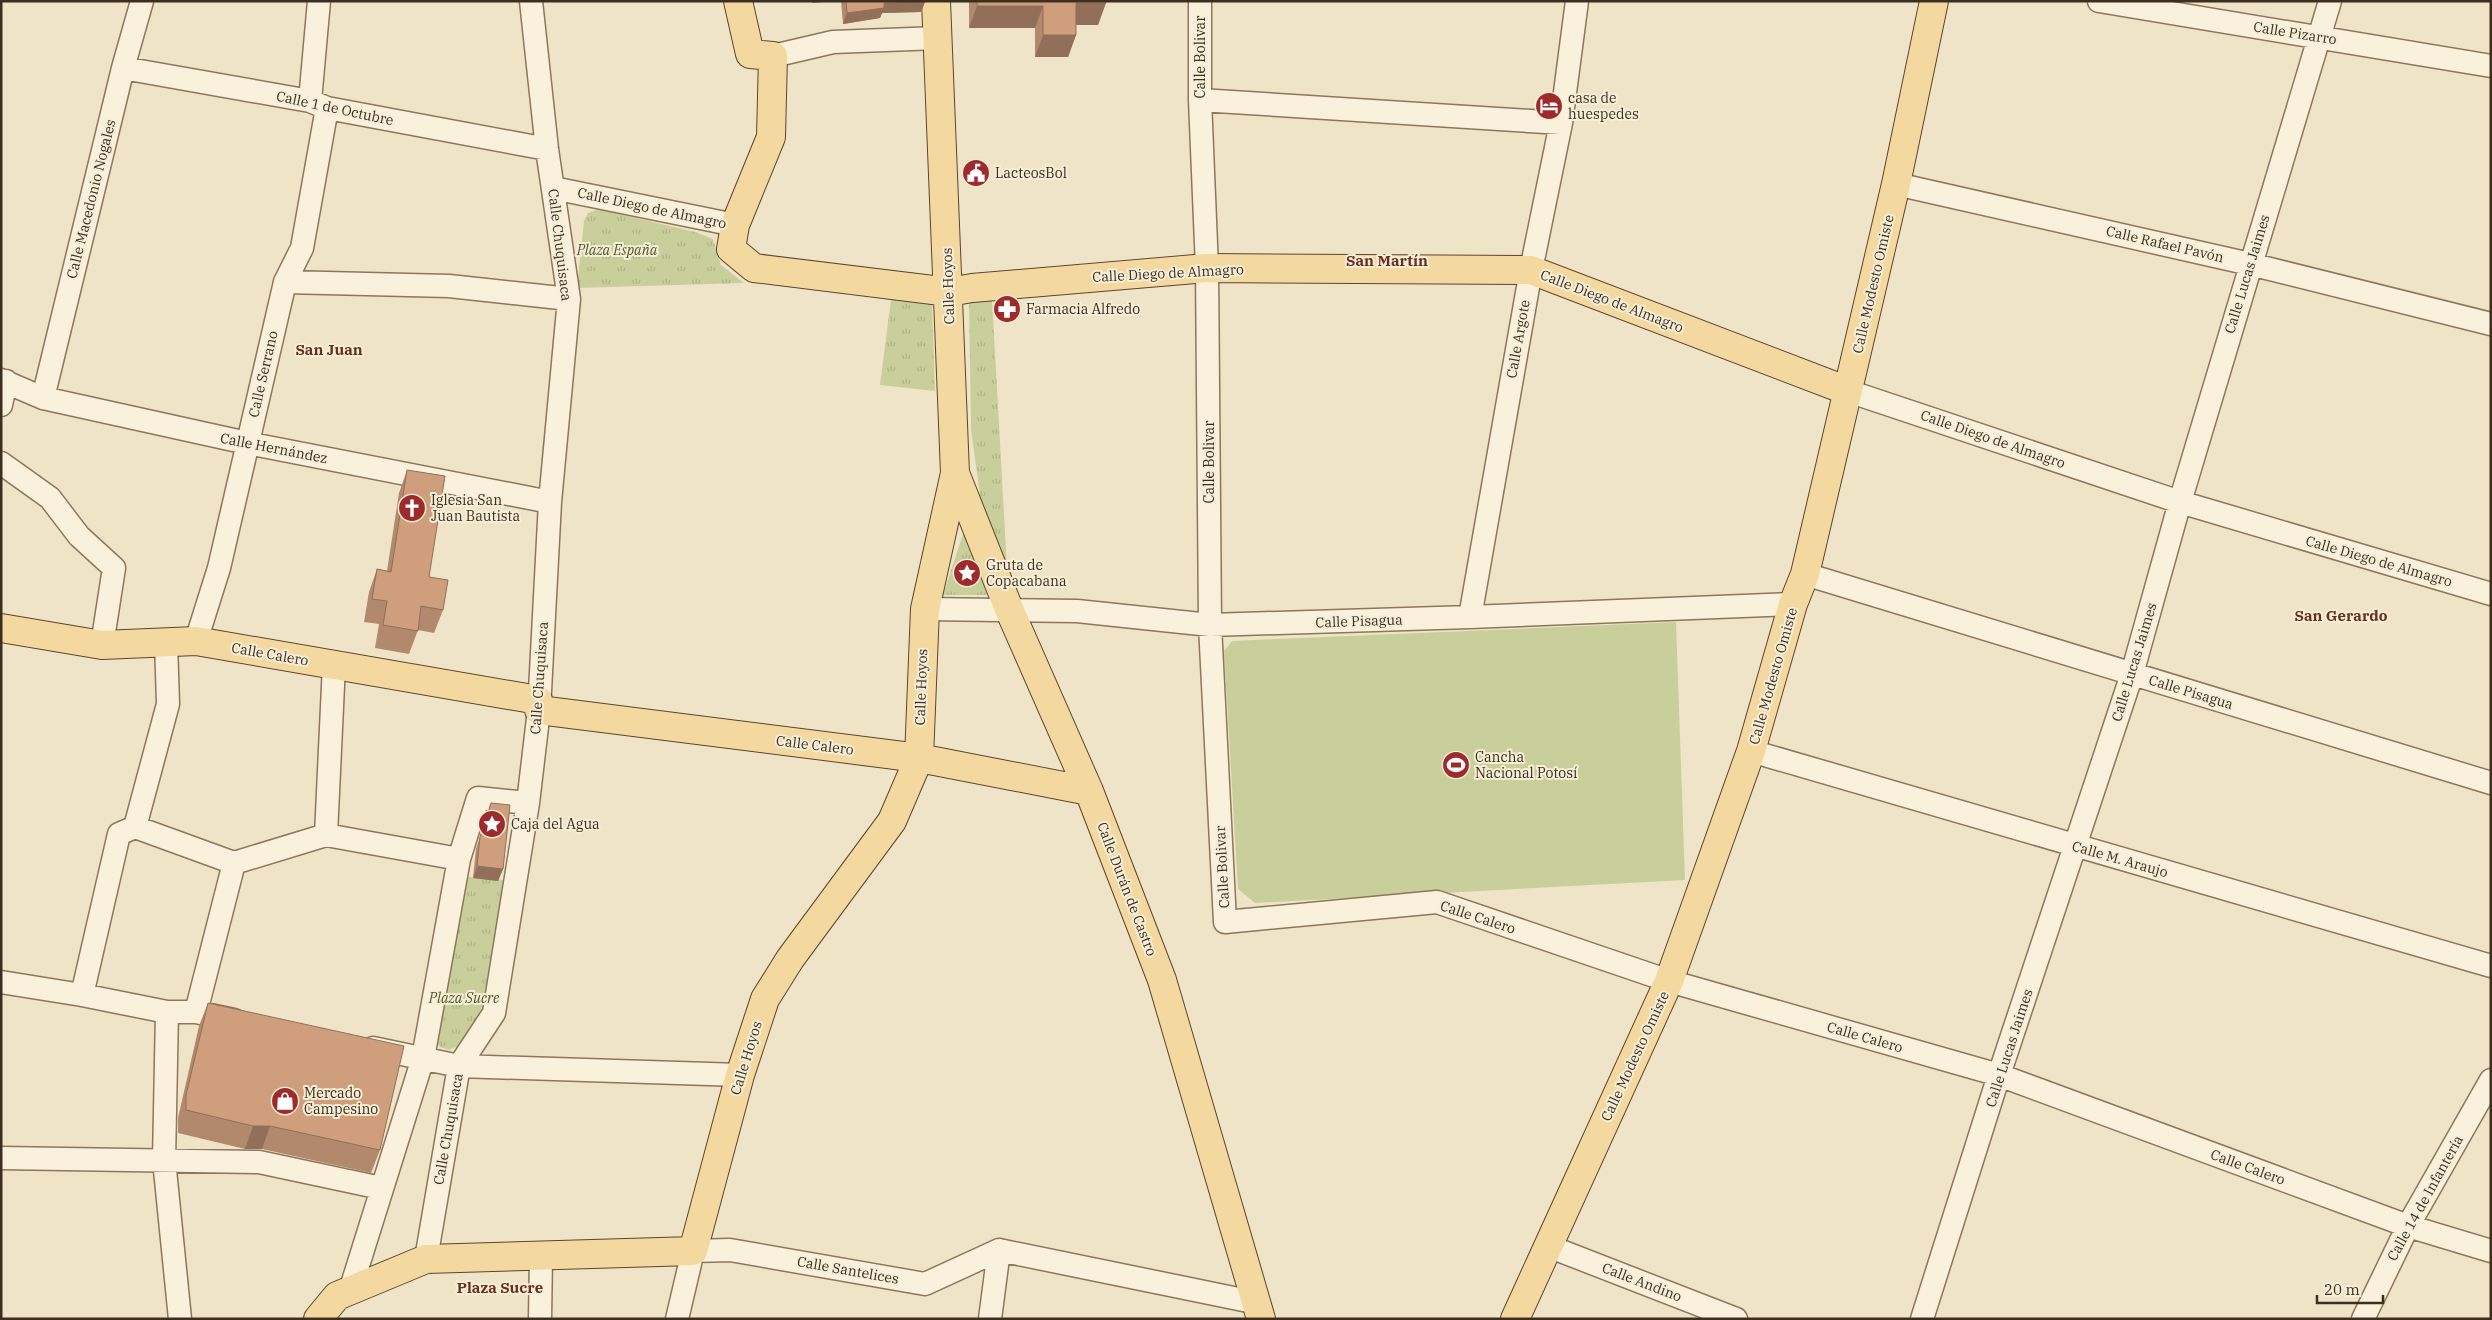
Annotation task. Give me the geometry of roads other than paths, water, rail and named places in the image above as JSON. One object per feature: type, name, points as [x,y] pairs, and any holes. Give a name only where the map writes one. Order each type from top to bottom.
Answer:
[{"type":"main road","points":[[735,225],[771,137],[773,56],[750,54],[738,1]]},
{"type":"main road","name":"Calle Hoyos","points":[[693,1251],[740,1075],[765,999],[790,959],[892,821],[919,758],[924,609],[955,473],[936,1]]},
{"type":"main road","name":"Calle Modesto Omiste","points":[[1515,1319],[1669,981],[1751,751],[1793,604],[1805,574],[1896,184],[1934,1]]},
{"type":"main road","name":"Calle Diego de Almagro","points":[[735,225],[731,249],[754,268],[949,292],[972,288],[1207,268],[1530,270],[1848,391]]},
{"type":"main road","name":"Calle Durán de Castro","points":[[955,473],[1009,609],[1089,791],[1162,980],[1260,1311]]},
{"type":"main road","name":"Calle Calero","points":[[1,628],[102,645],[196,641],[334,664],[539,705],[919,758],[1089,791]]},
{"type":"main road","name":"Calle Santelices","points":[[426,1260],[693,1251]]},
{"type":"main road","points":[[318,1319],[337,1296],[426,1260]]},
{"type":"street","name":"Calle Macedonio Nogales","points":[[43,398],[123,68],[142,1]]},
{"type":"street","name":"Calle Serrano","points":[[196,641],[219,568],[284,282],[302,248],[318,105],[319,1]]},
{"type":"street","name":"Calle Chuquisaca","points":[[426,1260],[459,1066],[494,1013],[528,803],[539,705],[550,502],[569,299],[547,149],[531,1]]},
{"type":"street","name":"Calle Bolivar","points":[[1200,1],[1200,100],[1207,268],[1210,625],[1225,922]]},
{"type":"street","name":"Calle Argote","points":[[1470,617],[1530,270],[1561,123],[1577,1]]},
{"type":"street","name":"Calle Pizarro","points":[[2099,1],[2491,66]]},
{"type":"street","name":"Calle Lucas Jaimes","points":[[1922,1319],[1999,1075],[2132,674],[2250,264],[2330,1]]},
{"type":"street","points":[[773,56],[833,42],[938,38]]},
{"type":"street","name":"Calle 1 de Octubre","points":[[123,68],[547,149]]},
{"type":"street","points":[[1200,100],[1561,123]]},
{"type":"street","name":"Calle Rafael Pavón","points":[[1896,184],[2250,264],[2491,324]]},
{"type":"street","name":"Calle Diego de Almagro","points":[[553,188],[735,225]]},
{"type":"street","points":[[284,282],[449,286],[569,299]]},
{"type":"street","points":[[1,405],[4,380]]},
{"type":"street","name":"Calle Hernández","points":[[4,380],[43,398],[247,443],[550,502]]},
{"type":"street","name":"Calle Diego de Almagro","points":[[1848,391],[2180,502],[2491,594]]},
{"type":"street","points":[[1,463],[50,498],[79,536],[114,568],[102,645]]},
{"type":"street","name":"Calle Pisagua","points":[[1805,574],[2491,783]]},
{"type":"street","name":"Calle Pisagua","points":[[924,609],[1077,611],[1210,625],[1793,604]]},
{"type":"street","points":[[136,827],[168,704],[166,642]]},
{"type":"street","points":[[326,836],[334,664]]},
{"type":"street","name":"Calle M. Araujo","points":[[1751,751],[2491,966]]},
{"type":"street","points":[[350,1292],[423,1058],[459,859],[478,798],[528,803]]},
{"type":"street","points":[[82,995],[119,834],[136,827],[234,863],[326,836],[459,859]]},
{"type":"street","points":[[196,1012],[234,863]]},
{"type":"street","name":"Calle Calero","points":[[1225,922],[1437,902],[1669,981],[1999,1075],[2408,1226],[2491,1251]]},
{"type":"street","points":[[1,982],[82,995],[167,1012],[196,1012],[252,1023]]},
{"type":"street","points":[[167,1012],[164,1160],[180,1319]]},
{"type":"street","points":[[356,1045],[459,1066],[740,1075]]},
{"type":"street","name":"Calle 14 de Infantería","points":[[2363,1319],[2408,1226],[2491,1080]]},
{"type":"street","points":[[1,1158],[259,1162],[381,1188]]},
{"type":"street","name":"Calle Andino","points":[[1548,1246],[1736,1319]]},
{"type":"street","name":"Calle Santelices","points":[[693,1251],[730,1250],[925,1284],[999,1250]]},
{"type":"street","points":[[990,1319],[999,1250],[1260,1311]]},
{"type":"street","name":"Calle Hoyos","points":[[677,1319],[693,1251]]},
{"type":"street","points":[[540,1319],[541,1257]]},
{"type":"place","name":"casa de huespedes","points":[[1549,106]]},
{"type":"place","name":"LacteosBol","points":[[976,173]]},
{"type":"place","name":"Farmacia Alfredo","points":[[1007,309]]},
{"type":"place","name":"Iglesia San Juan Bautista","points":[[412,508]]},
{"type":"place","name":"Gruta de Copacabana","points":[[967,573]]},
{"type":"place","name":"Cancha Nacional Potosí","points":[[1456,765]]},
{"type":"place","name":"Caja del Agua","points":[[492,824]]},
{"type":"place","name":"Mercado Campesino","points":[[285,1101]]},
{"type":"district","name":"San Martín","points":[[1387,261]]},
{"type":"district","name":"San Juan","points":[[329,350]]},
{"type":"district","name":"San Gerardo","points":[[2341,616]]},
{"type":"district","name":"Plaza Sucre","points":[[500,1288]]},
{"type":"park label","name":"Plaza España","points":[[617,250]]}]
